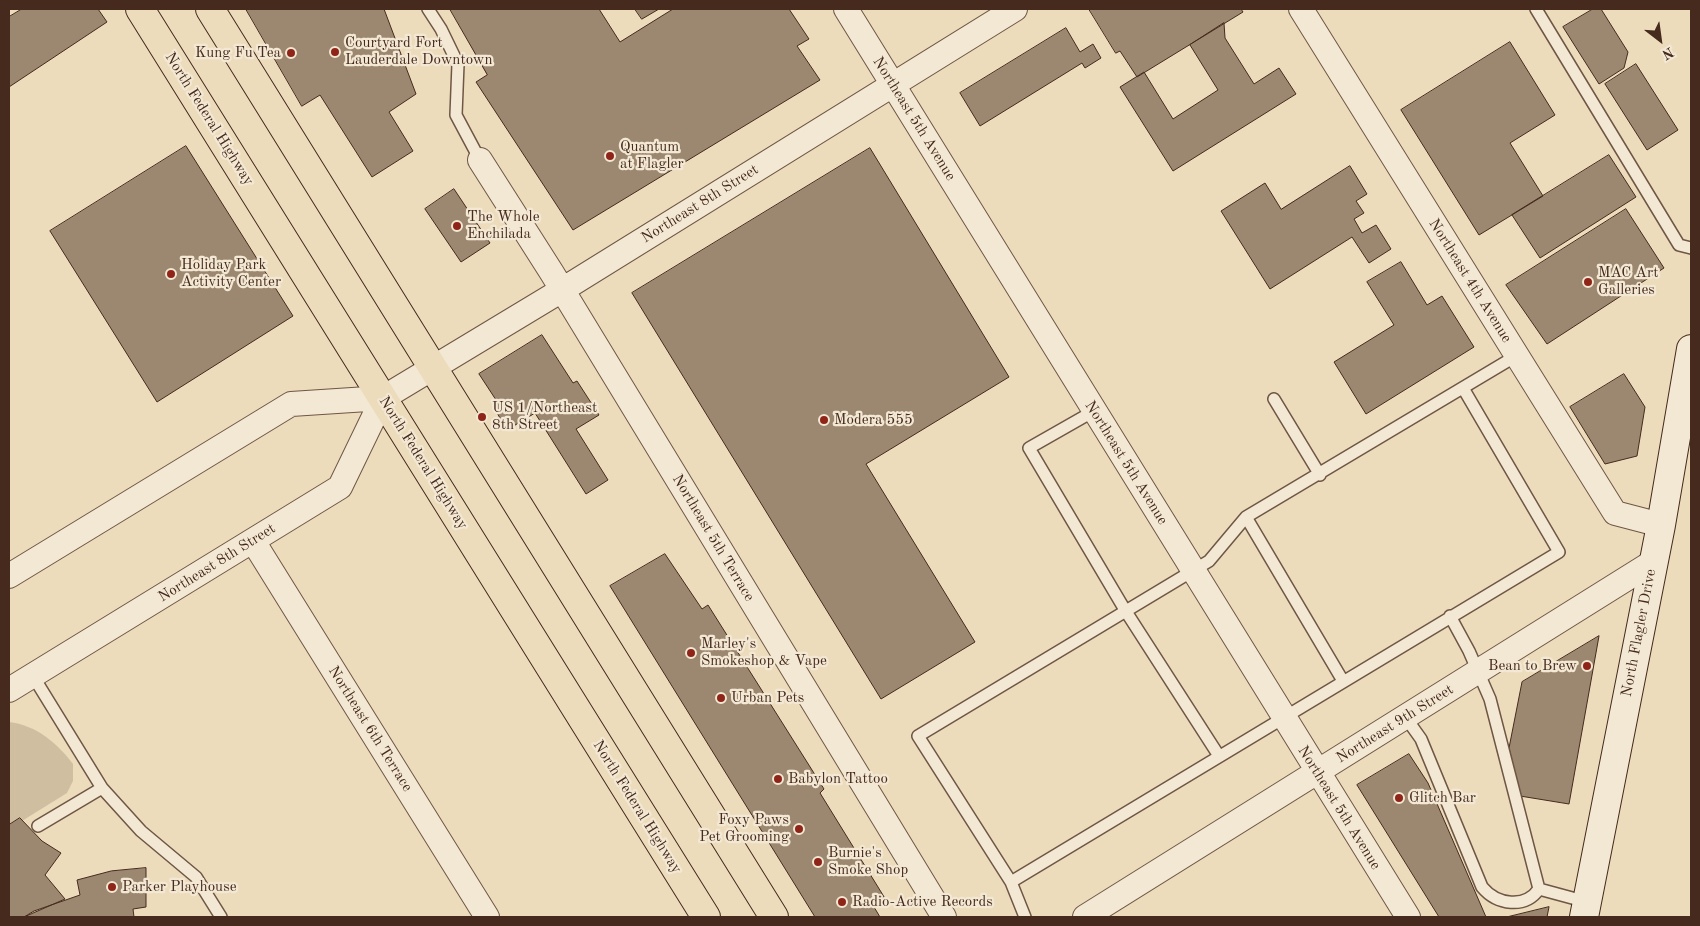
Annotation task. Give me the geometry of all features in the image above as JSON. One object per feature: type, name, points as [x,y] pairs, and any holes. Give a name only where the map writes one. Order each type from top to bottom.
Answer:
[{"type":"main road","name":"North Federal Highway","points":[[140,9],[706,917]]},
{"type":"main road","points":[[210,9],[774,917]]},
{"type":"street","name":"Northeast 5th Avenue","points":[[846,9],[1408,917]]},
{"type":"street","name":"Northeast 8th Street","points":[[9,576],[290,404],[383,398],[562,290],[1015,9]]},
{"type":"street","name":"Northeast 4th Avenue","points":[[1301,9],[1615,513],[1661,525]]},
{"type":"street","name":"Northeast 5th Terrace","points":[[480,160],[562,290],[944,917]]},
{"type":"street","name":"North Flagler Drive","points":[[1586,909],[1661,525],[1691,349]]},
{"type":"street","name":"Northeast 8th Street","points":[[9,690],[340,487],[383,398]]},
{"type":"street","name":"Northeast 6th Terrace","points":[[253,541],[487,917]]},
{"type":"street","name":"Northeast 9th Street","points":[[1085,917],[1479,673],[1653,562]]},
{"type":"lane","points":[[428,9],[441,29],[458,64],[456,115],[480,160]]},
{"type":"lane","points":[[1536,9],[1679,245],[1691,248]]},
{"type":"lane","points":[[1026,917],[1011,882],[918,736],[1209,561],[1246,517],[1320,475],[1516,356]]},
{"type":"lane","points":[[1011,882],[1559,552],[1463,388]]},
{"type":"lane","points":[[1274,399],[1320,475]]},
{"type":"lane","points":[[1094,411],[1029,448],[1125,610],[1219,756]]},
{"type":"lane","points":[[1246,517],[1343,681]]},
{"type":"lane","points":[[1406,718],[1420,739],[1482,887],[1490,897],[1502,902],[1523,901],[1533,898],[1539,889],[1490,699],[1450,616]]},
{"type":"lane","points":[[33,676],[102,788],[140,831],[196,876],[221,917]]},
{"type":"lane","points":[[38,826],[102,788]]},
{"type":"lane","points":[[1539,889],[1586,909]]},
{"type":"shaded area","points":[[9,722],[37,731],[53,742],[73,764],[73,781],[67,793],[9,829]]},
{"type":"building","points":[[22,9],[98,9],[107,22],[9,87],[9,17]]},
{"type":"building","name":"Courtyard Fort Lauderdale Downtown","points":[[246,9],[384,9],[416,94],[389,112],[413,151],[372,177],[320,95],[302,106]]},
{"type":"building","name":"Quantum at Flagler","points":[[450,9],[599,9],[620,42],[673,9],[789,9],[809,39],[797,46],[820,80],[573,230],[476,82],[487,75]]},
{"type":"building","points":[[635,9],[659,9],[642,19]]},
{"type":"building","points":[[1089,9],[1241,9],[1243,12],[1137,77],[1120,51],[1116,53]]},
{"type":"building","points":[[1593,9],[1601,9],[1628,52],[1624,68],[1599,84],[1563,27]]},
{"type":"building","points":[[1224,23],[1225,38],[1254,84],[1279,68],[1296,94],[1173,171],[1120,87],[1144,72],[1173,119],[1218,90],[1190,45]]},
{"type":"building","points":[[1066,28],[1080,52],[1093,44],[1101,58],[1085,68],[1082,63],[980,126],[960,93]]},
{"type":"building","points":[[1510,42],[1555,115],[1510,143],[1543,196],[1479,235],[1401,110]]},
{"type":"building","points":[[1636,64],[1678,130],[1647,150],[1605,84]]},
{"type":"building","name":"Holiday Park Activity Center","points":[[186,146],[293,316],[157,402],[50,231]]},
{"type":"building","name":"Modera 555","points":[[870,148],[1009,377],[866,464],[975,642],[881,699],[632,293]]},
{"type":"building","points":[[1609,155],[1636,197],[1540,258],[1512,215]]},
{"type":"building","points":[[1350,166],[1367,194],[1356,201],[1364,213],[1354,219],[1362,233],[1376,225],[1391,249],[1369,263],[1352,237],[1270,289],[1221,211],[1265,183],[1281,209]]},
{"type":"building","name":"The Whole Enchilada","points":[[454,189],[490,243],[461,262],[425,209]]},
{"type":"building","points":[[1626,209],[1664,268],[1547,344],[1506,285]]},
{"type":"building","points":[[1401,262],[1427,305],[1442,296],[1474,347],[1366,414],[1334,362],[1394,325],[1367,282]]},
{"type":"building","points":[[542,335],[573,383],[577,381],[599,415],[576,429],[608,480],[586,494],[535,413],[507,430],[493,406],[498,403],[479,374]]},
{"type":"building","points":[[1624,374],[1645,407],[1637,456],[1605,464],[1570,407]]},
{"type":"building","points":[[665,554],[702,609],[708,605],[824,789],[820,793],[886,900],[874,907],[880,917],[815,917],[610,586]]},
{"type":"building","points":[[1599,636],[1569,804],[1520,796],[1509,748],[1522,682]]},
{"type":"building","points":[[1409,754],[1428,783],[1486,917],[1439,917],[1357,785]]},
{"type":"building","points":[[20,818],[42,841],[61,853],[45,875],[65,899],[24,917],[9,917],[9,825]]},
{"type":"building","name":"Parker Playhouse","points":[[146,868],[146,907],[133,909],[134,917],[24,917],[34,911],[80,895],[77,880],[111,871]]},
{"type":"building","points":[[1549,907],[1547,917],[1507,917]]},
{"type":"place","name":"Courtyard Fort Lauderdale Downtown","points":[[335,52]]},
{"type":"place","name":"Kung Fu Tea","points":[[291,53]]},
{"type":"place","name":"Quantum at Flagler","points":[[610,156]]},
{"type":"place","name":"The Whole Enchilada","points":[[457,226]]},
{"type":"place","name":"Holiday Park Activity Center","points":[[171,274]]},
{"type":"place","name":"MAC Art Galleries","points":[[1588,282]]},
{"type":"place","name":"US 1/Northeast 8th Street","points":[[482,417]]},
{"type":"place","name":"Modera 555","points":[[824,420]]},
{"type":"place","name":"Marley's Smokeshop & Vape","points":[[691,653]]},
{"type":"place","name":"Bean to Brew","points":[[1587,666]]},
{"type":"place","name":"Urban Pets","points":[[721,698]]},
{"type":"place","name":"Babylon Tattoo","points":[[778,779]]},
{"type":"place","name":"Glitch Bar","points":[[1399,798]]},
{"type":"place","name":"Foxy Paws Pet Grooming","points":[[799,829]]},
{"type":"place","name":"Burnie's Smoke Shop","points":[[818,862]]},
{"type":"place","name":"Parker Playhouse","points":[[112,887]]},
{"type":"place","name":"Radio-Active Records","points":[[842,902]]}]
